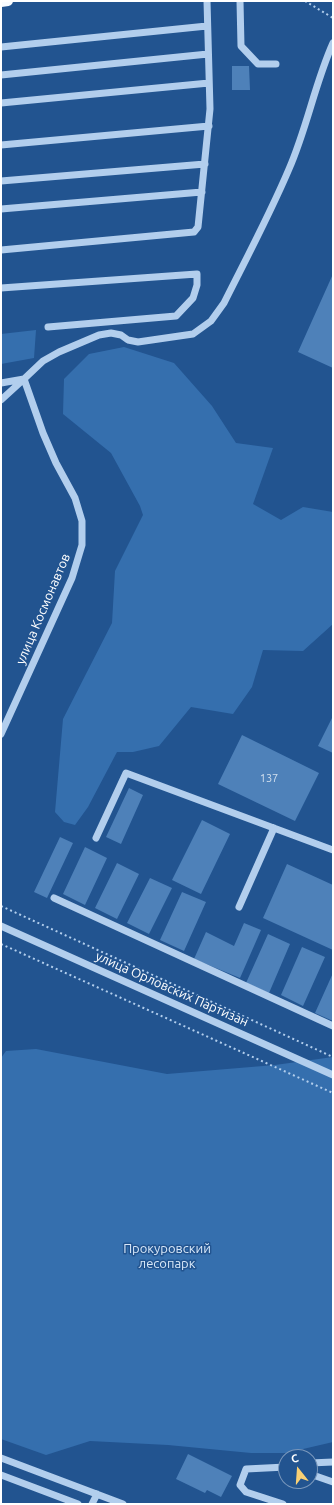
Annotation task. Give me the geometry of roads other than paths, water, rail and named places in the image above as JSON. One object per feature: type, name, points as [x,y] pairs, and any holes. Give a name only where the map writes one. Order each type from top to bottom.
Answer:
[{"type":"main road","points":[[1,2],[8,1]]},
{"type":"street","points":[[1,250],[194,232],[198,227],[210,109],[207,1]]},
{"type":"street","points":[[240,1],[241,46],[258,64],[276,64]]},
{"type":"street","points":[[1,47],[207,26]]},
{"type":"street","points":[[1,400],[43,361],[59,352],[99,335],[111,333],[120,335],[128,340],[138,342],[193,334],[211,321],[224,303],[289,169],[326,58],[333,43]]},
{"type":"street","points":[[1,75],[208,54]]},
{"type":"street","points":[[1,103],[209,83]]},
{"type":"street","points":[[1,145],[208,126]]},
{"type":"street","points":[[1,181],[205,164]]},
{"type":"street","points":[[1,208],[202,192]]},
{"type":"street","points":[[1,288],[197,274],[197,285],[193,298],[176,316],[48,327]]},
{"type":"street","points":[[1,384],[24,380]]},
{"type":"street","name":"улица Космонавтов","points":[[1,734],[72,578],[82,545],[82,521],[75,498],[53,457],[24,380]]},
{"type":"street","points":[[96,838],[126,773],[333,850]]},
{"type":"street","points":[[239,907],[274,828]]},
{"type":"street","points":[[54,898],[333,1026]]},
{"type":"street","name":"улица Орловских Партизан","points":[[1,926],[333,1075]]},
{"type":"street","points":[[1,1458],[123,1504]]},
{"type":"street","points":[[318,1463],[333,1462]]},
{"type":"street","points":[[278,1467],[246,1469],[240,1484],[246,1492],[283,1504]]},
{"type":"street","points":[[1,1475],[78,1504]]},
{"type":"street","points":[[318,1477],[333,1482]]},
{"type":"street","points":[[92,1504],[96,1494]]},
{"type":"park label","name":"Прокуровский лесопарк","points":[[167,1256]]}]
